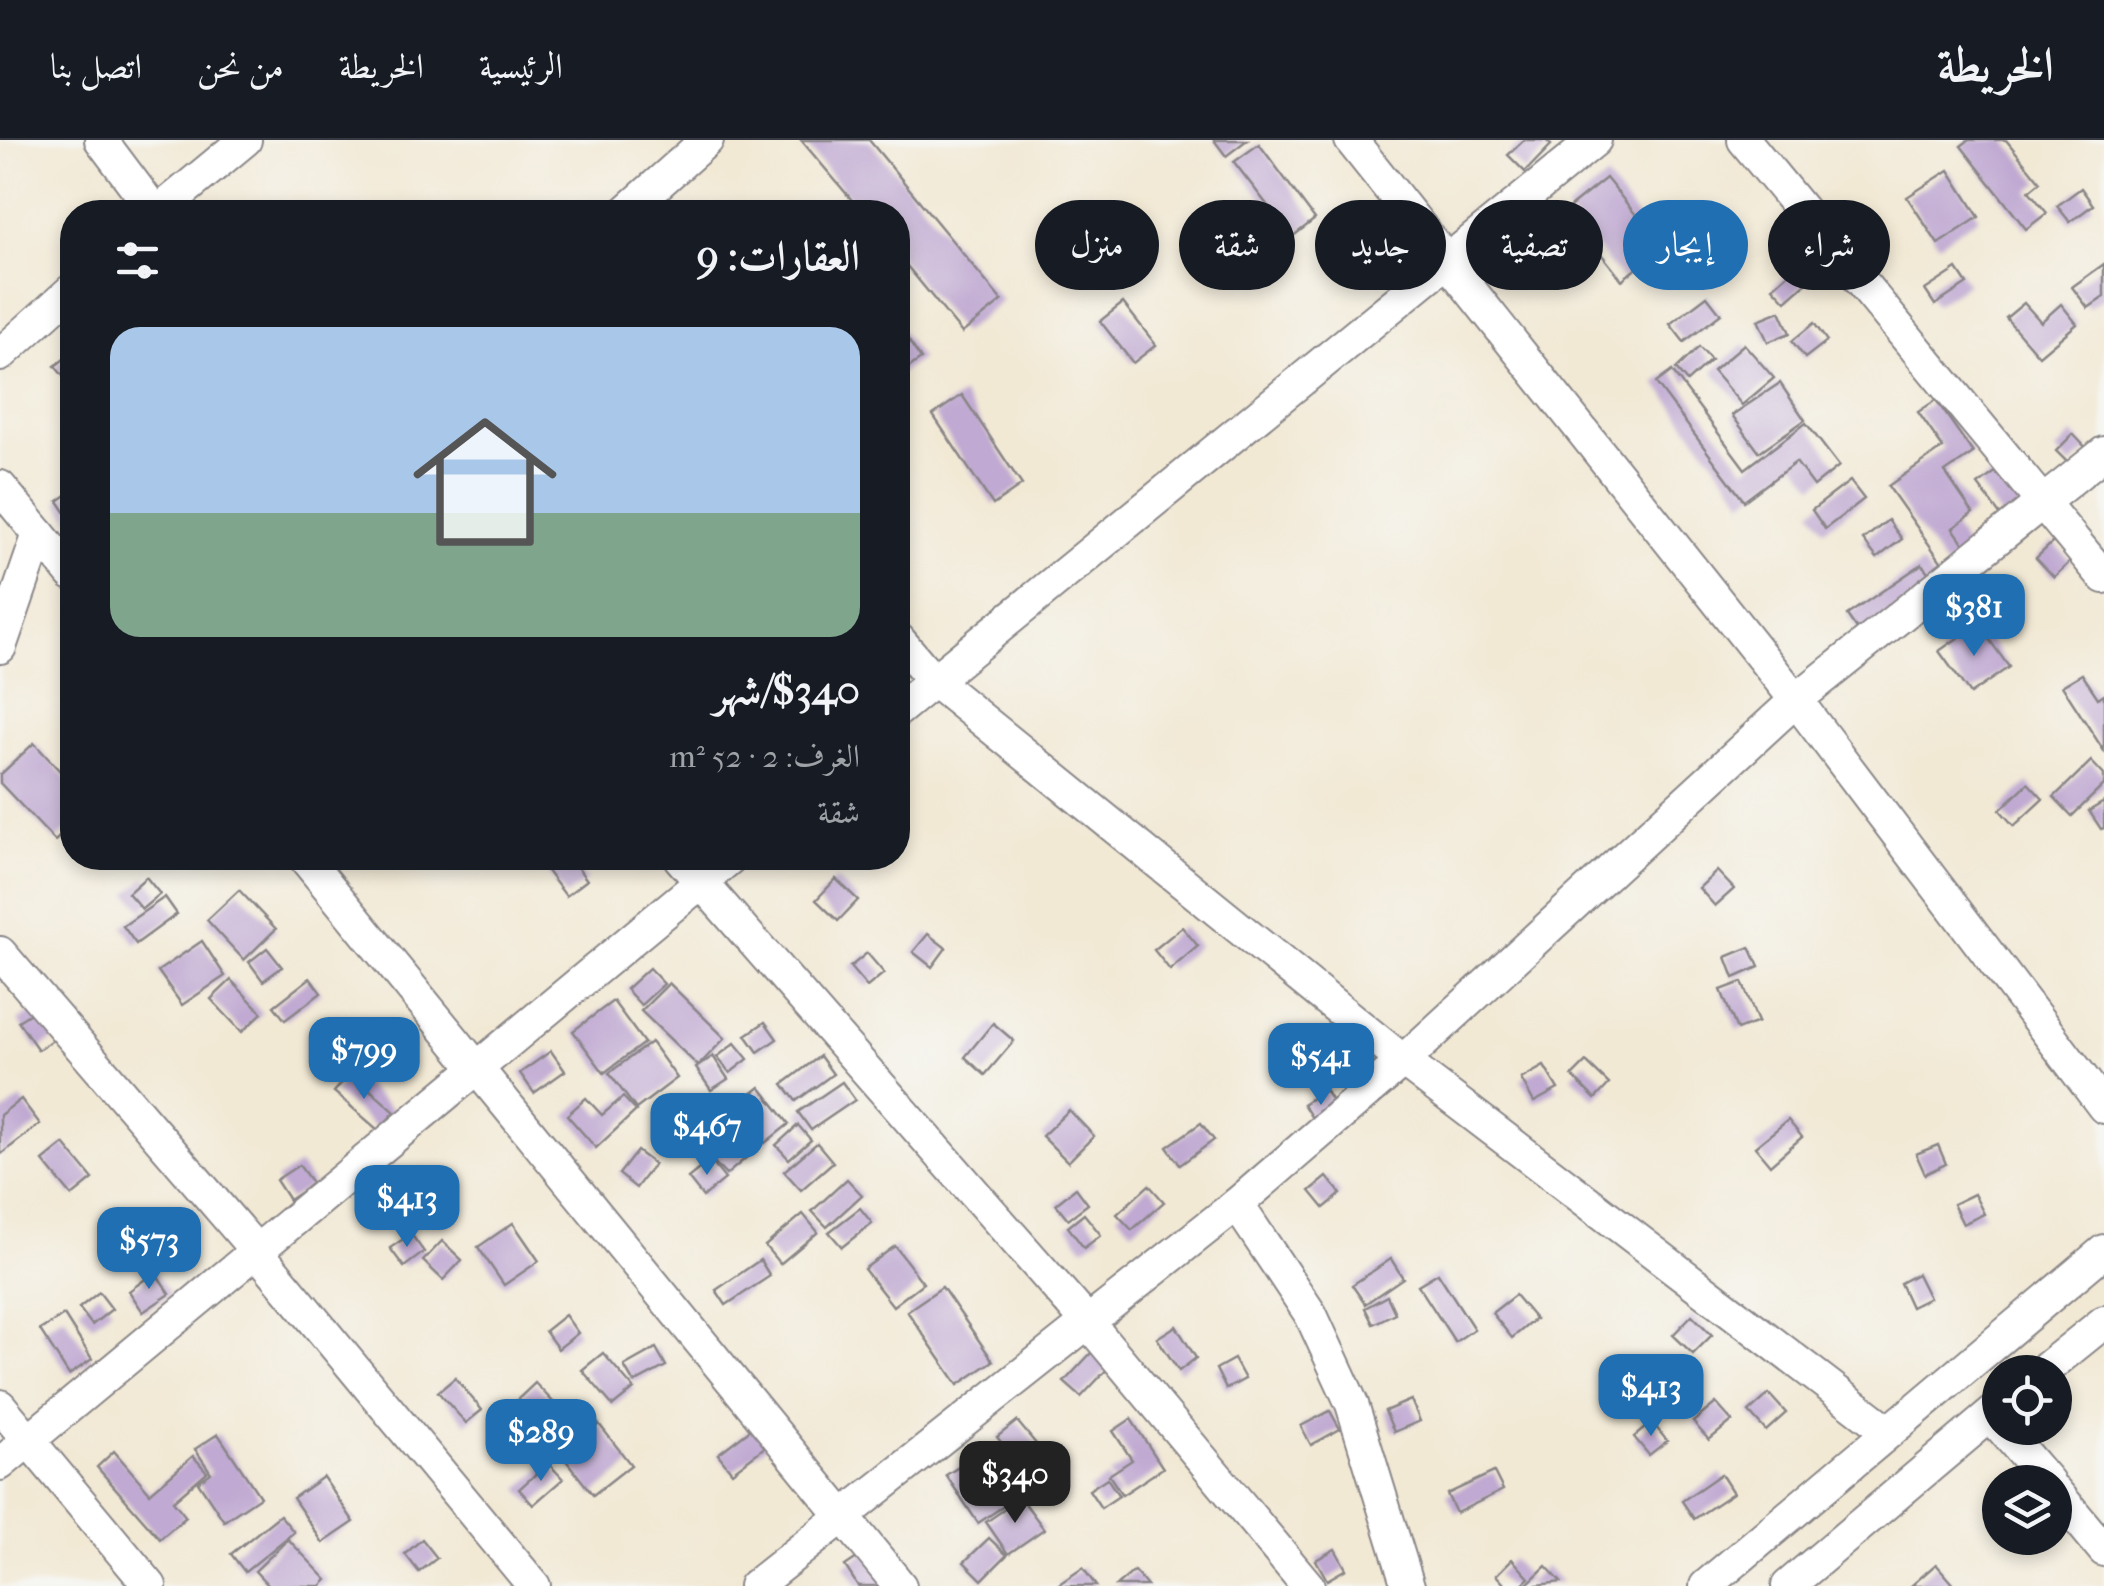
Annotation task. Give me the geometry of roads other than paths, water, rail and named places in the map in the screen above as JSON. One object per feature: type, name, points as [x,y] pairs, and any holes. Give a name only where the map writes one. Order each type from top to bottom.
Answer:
[{"type":"street","points":[[102,140],[147,200]]},
{"type":"street","points":[[171,200],[245,140]]},
{"type":"street","points":[[640,200],[707,140]]},
{"type":"street","points":[[1351,140],[1796,700],[2104,1107]]},
{"type":"street","points":[[910,699],[1595,140]]},
{"type":"street","points":[[1744,140],[2104,577]]},
{"type":"street","points":[[0,355],[60,301]]},
{"type":"street","points":[[755,1586],[840,1514],[1090,1325],[1238,1204],[1403,1061],[1796,700],[2104,452]]},
{"type":"street","points":[[0,487],[60,559]]},
{"type":"street","points":[[0,647],[39,534]]},
{"type":"street","points":[[910,653],[932,680],[1403,1061],[1888,1431]]},
{"type":"street","points":[[315,870],[900,1586]]},
{"type":"street","points":[[691,870],[1090,1325],[1308,1586]]},
{"type":"street","points":[[0,1464],[717,870]]},
{"type":"street","points":[[0,953],[256,1249],[534,1586]]},
{"type":"street","points":[[1238,1204],[1311,1315],[1352,1404],[1408,1586]]},
{"type":"street","points":[[1706,1586],[2104,1251]]},
{"type":"street","points":[[2063,1355],[2104,1322]]},
{"type":"street","points":[[0,1406],[150,1586]]},
{"type":"street","points":[[1788,1586],[1982,1432]]},
{"type":"street","points":[[2019,1445],[2035,1465]]},
{"type":"street","points":[[2072,1511],[2104,1550]]}]
